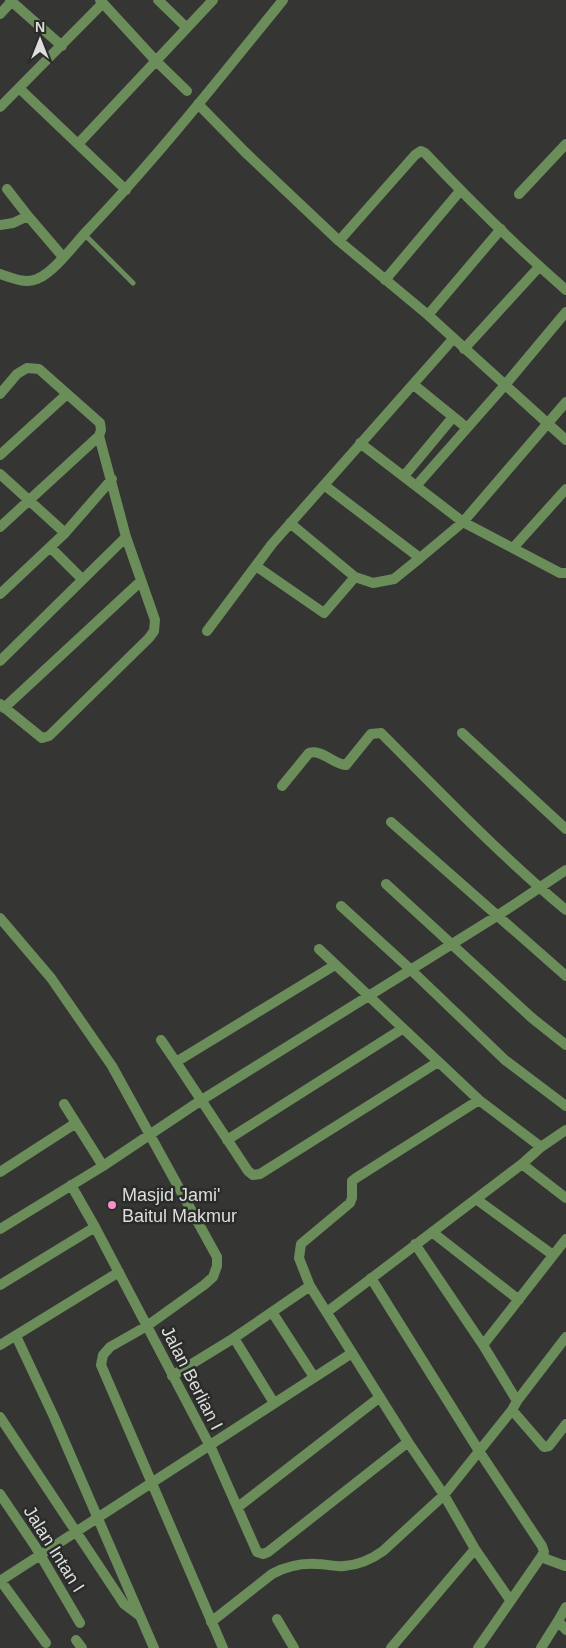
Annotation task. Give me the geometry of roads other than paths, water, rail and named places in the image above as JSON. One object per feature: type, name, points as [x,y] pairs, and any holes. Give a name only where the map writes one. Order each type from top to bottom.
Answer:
[{"type":"street","points":[[158,0],[187,28]]},
{"type":"street","points":[[78,144],[213,0]]},
{"type":"street","points":[[0,274],[23,281],[35,280],[46,274],[126,190],[283,0]]},
{"type":"street","points":[[0,14],[11,1],[62,46]]},
{"type":"street","points":[[0,107],[62,46],[102,1],[156,61],[187,91]]},
{"type":"street","points":[[19,88],[126,190]]},
{"type":"street","points":[[198,104],[245,152],[339,241],[428,315],[566,440]]},
{"type":"street","points":[[518,194],[566,144]]},
{"type":"street","points":[[339,241],[418,152],[425,153],[460,191],[539,267],[566,290]]},
{"type":"street","points":[[7,189],[63,257]]},
{"type":"street","points":[[385,280],[460,191]]},
{"type":"street","points":[[0,225],[13,223],[28,216]]},
{"type":"street","points":[[428,315],[501,229]]},
{"type":"street","points":[[464,349],[539,267]]},
{"type":"street","points":[[416,486],[566,312]]},
{"type":"street","points":[[207,631],[290,523],[453,339]]},
{"type":"street","points":[[0,394],[17,374],[27,368],[39,369],[100,423],[101,430],[99,436],[0,527]]},
{"type":"street","points":[[414,384],[466,428]]},
{"type":"street","points":[[0,455],[67,394]]},
{"type":"street","points":[[290,523],[355,578],[372,583],[394,579],[463,522],[566,402]]},
{"type":"street","points":[[404,476],[453,417]]},
{"type":"street","points":[[99,436],[126,537],[155,620],[154,631],[49,736],[42,738],[2,706],[141,581]]},
{"type":"street","points":[[360,443],[463,522],[560,573],[566,573]]},
{"type":"street","points":[[0,474],[65,532]]},
{"type":"street","points":[[0,594],[65,532],[112,479]]},
{"type":"street","points":[[324,485],[420,558]]},
{"type":"street","points":[[513,548],[566,489]]},
{"type":"street","points":[[0,660],[126,537]]},
{"type":"street","points":[[50,547],[82,579]]},
{"type":"street","points":[[256,566],[324,614],[355,578]]},
{"type":"street","points":[[462,732],[566,829]]},
{"type":"street","points":[[282,786],[309,753],[319,753],[340,765],[346,765],[371,734],[381,733],[468,821],[566,910]]},
{"type":"street","points":[[391,822],[566,976]]},
{"type":"street","points":[[0,1229],[103,1166],[200,1101],[497,916],[566,870]]},
{"type":"street","points":[[386,884],[532,1018],[566,1045]]},
{"type":"street","points":[[341,906],[505,1060],[566,1106]]},
{"type":"street","points":[[0,918],[52,978],[112,1066],[217,1257],[217,1266],[213,1277],[147,1326],[110,1347],[103,1355],[101,1365],[222,1648]]},
{"type":"street","points":[[319,949],[479,1100],[541,1147]]},
{"type":"street","points":[[176,1062],[335,965]]},
{"type":"street","points":[[227,1140],[402,1029]]},
{"type":"street","points":[[160,1040],[248,1171],[253,1175],[260,1174],[438,1062]]},
{"type":"street","points":[[479,1100],[352,1181],[352,1198],[350,1203],[302,1244],[299,1258],[310,1286],[408,1442],[444,1494],[475,1549],[510,1600]]},
{"type":"street","points":[[64,1104],[103,1166]]},
{"type":"street","points":[[0,1172],[76,1123]]},
{"type":"street","points":[[327,1312],[414,1244],[522,1164],[541,1147],[566,1130]]},
{"type":"street","points":[[522,1164],[566,1198]]},
{"type":"street","name":"Jalan Berlian I","points":[[71,1185],[96,1227],[208,1445],[257,1552],[262,1554],[268,1552],[408,1442]]},
{"type":"street","points":[[476,1199],[553,1256]]},
{"type":"street","points":[[0,1285],[96,1227]]},
{"type":"street","points":[[432,1232],[519,1300]]},
{"type":"street","points":[[483,1345],[566,1239]]},
{"type":"street","points":[[414,1244],[483,1345],[515,1406],[544,1447],[550,1446],[566,1424]]},
{"type":"street","points":[[0,1345],[119,1272]]},
{"type":"street","points":[[371,1278],[479,1451],[542,1546],[544,1552],[478,1648]]},
{"type":"street","points":[[172,1376],[234,1338],[310,1286]]},
{"type":"street","points":[[272,1312],[314,1377]]},
{"type":"street","points":[[16,1336],[99,1518],[153,1648]]},
{"type":"street","points":[[211,1622],[272,1574],[283,1568],[316,1563],[342,1567],[361,1563],[375,1557],[444,1494],[515,1406],[566,1337]]},
{"type":"street","points":[[234,1338],[274,1403]]},
{"type":"street","points":[[46,1643],[0,1580],[152,1484],[208,1445],[352,1352]]},
{"type":"street","points":[[238,1507],[380,1397]]},
{"type":"street","points":[[0,1417],[124,1604],[140,1616]]},
{"type":"street","name":"Jalan Intan I","points":[[0,1494],[40,1555],[80,1623]]},
{"type":"street","points":[[391,1648],[475,1549]]},
{"type":"street","points":[[541,1557],[566,1566]]},
{"type":"street","points":[[541,1648],[566,1607]]},
{"type":"street","points":[[277,1619],[294,1648]]},
{"type":"street","points":[[558,1621],[566,1630]]},
{"type":"lane","points":[[84,234],[133,283]]},
{"type":"place","name":"Masjid Jami' Baitul Makmur","points":[[112,1205]]}]
